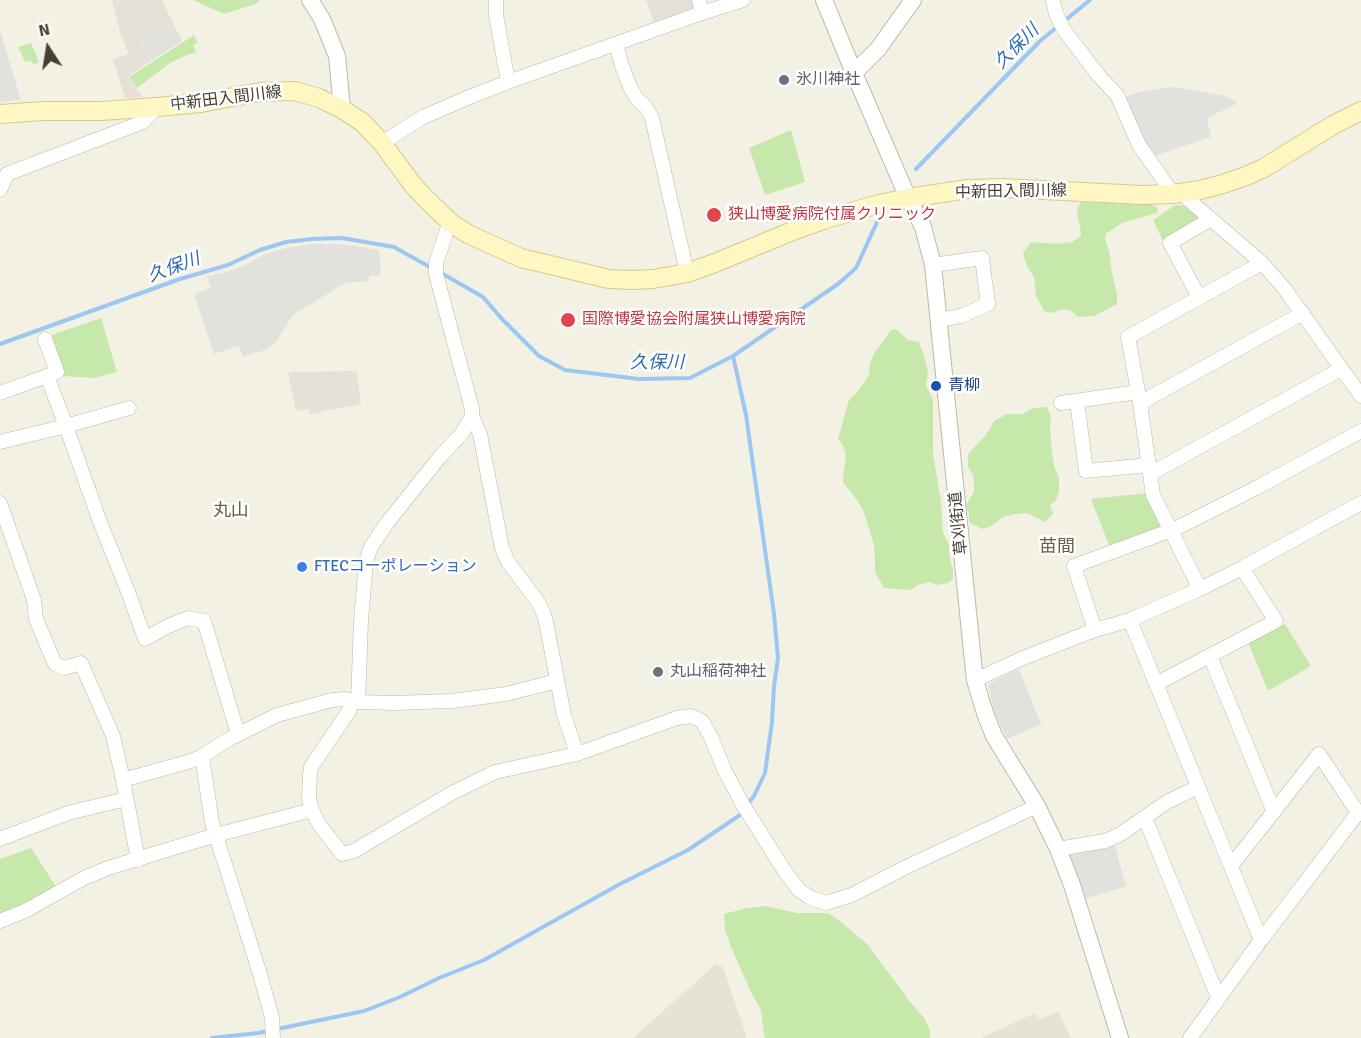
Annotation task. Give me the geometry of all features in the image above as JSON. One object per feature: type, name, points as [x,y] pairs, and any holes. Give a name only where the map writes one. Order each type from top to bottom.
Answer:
[{"type":"main road","name":"中新田入間川線","points":[[0,114],[157,107],[201,103],[260,92],[295,91],[342,108],[362,122],[413,185],[438,211],[468,234],[521,258],[609,279],[632,280],[687,273],[826,219],[908,198],[968,189],[1005,188],[1142,195],[1200,190],[1223,184],[1264,168],[1333,125],[1361,111]]},
{"type":"street","points":[[310,0],[322,19],[337,56],[342,108]]},
{"type":"street","points":[[496,0],[496,15],[508,82]]},
{"type":"street","points":[[381,143],[423,117],[508,82],[616,44],[701,6],[743,0]]},
{"type":"street","name":"草刈街道","points":[[824,0],[908,198],[923,227],[933,265],[975,680],[994,736],[1037,806],[1058,849],[1072,885],[1118,1037]]},
{"type":"street","points":[[854,73],[878,49],[913,0]]},
{"type":"street","points":[[1053,0],[1056,14],[1064,30],[1099,76],[1117,95],[1139,145],[1178,193],[1262,263],[1303,313],[1361,396]]},
{"type":"street","points":[[616,44],[630,87],[652,118],[687,273]]},
{"type":"street","points":[[0,190],[7,174],[143,122],[157,107]]},
{"type":"street","points":[[1199,297],[1170,243],[1211,219]]},
{"type":"street","points":[[452,223],[447,230],[436,263],[436,274],[472,416],[480,434],[502,549],[508,562],[543,612],[564,715],[577,754]]},
{"type":"street","points":[[933,265],[982,258],[988,304],[961,316],[939,320]]},
{"type":"street","points":[[1200,589],[1153,495],[1128,336],[1262,263]]},
{"type":"street","points":[[1061,403],[1139,398],[1303,313]]},
{"type":"street","points":[[0,393],[57,372],[45,339]]},
{"type":"street","points":[[1077,401],[1086,471],[1149,470],[1341,369]]},
{"type":"street","points":[[47,376],[145,639],[188,618],[204,621],[238,734]]},
{"type":"street","points":[[0,442],[129,408]]},
{"type":"street","points":[[472,416],[462,432],[387,523],[371,548],[366,561],[355,701],[311,767],[309,798],[312,810],[319,824],[342,855],[354,852],[452,793],[495,772],[577,754],[677,718],[691,716],[702,721],[745,808],[784,870],[799,890],[826,903],[852,895],[906,867],[1037,806]]},
{"type":"street","points":[[1095,630],[1074,566],[1170,530],[1258,487],[1361,431]]},
{"type":"street","points":[[0,503],[34,600],[36,619],[45,644],[55,664],[64,668],[81,663],[113,736],[138,860]]},
{"type":"street","points":[[975,680],[1023,658],[1095,630],[1130,620],[1200,589],[1361,503]]},
{"type":"street","points":[[1156,684],[1276,621],[1242,568]]},
{"type":"street","points":[[1130,620],[1261,940]]},
{"type":"street","points":[[1210,656],[1274,812]]},
{"type":"street","points":[[123,780],[191,761],[277,715],[332,700],[394,703],[452,701],[506,694],[557,681]]},
{"type":"street","points":[[1190,1038],[1218,997],[1358,813],[1319,754],[1231,866]]},
{"type":"street","points":[[202,756],[212,824],[260,974],[272,1018],[273,1037]]},
{"type":"street","points":[[1058,849],[1105,841],[1119,835],[1167,802],[1198,787]]},
{"type":"street","points":[[0,838],[69,813],[126,799]]},
{"type":"street","points":[[0,921],[25,911],[84,878],[108,868],[216,835],[312,810]]},
{"type":"street","points":[[1145,818],[1218,997]]},
{"type":"shaded area","points":[[112,0],[162,0],[173,23],[141,44],[152,60],[128,77],[143,97],[125,98],[113,59],[129,54],[121,36]]},
{"type":"shaded area","points":[[646,0],[696,0],[698,6],[654,23]]},
{"type":"shaded area","points":[[173,23],[182,41],[152,60],[141,44]]},
{"type":"shaded area","points":[[0,30],[21,100],[0,102]]},
{"type":"shaded area","points":[[1172,87],[1226,96],[1238,103],[1207,118],[1211,137],[1154,156],[1141,135],[1125,97]]},
{"type":"shaded area","points":[[342,244],[379,250],[381,275],[369,276],[369,281],[345,283],[293,315],[276,342],[265,350],[243,357],[239,346],[214,354],[194,294],[211,288],[207,276],[246,265],[263,255],[289,247]]},
{"type":"shaded area","points":[[355,371],[361,404],[310,414],[309,409],[296,411],[288,372]]},
{"type":"shaded area","points":[[1019,669],[1041,724],[1007,739],[994,711],[988,684]]},
{"type":"shaded area","points":[[1115,846],[1126,886],[1084,899],[1069,852]]},
{"type":"shaded area","points":[[716,964],[723,967],[747,1038],[633,1038]]},
{"type":"shaded area","points":[[1058,1011],[1071,1038],[981,1038],[1035,1013],[1038,1020]]},
{"type":"green space","points":[[193,0],[260,0],[255,4],[224,14]]},
{"type":"green space","points":[[194,35],[198,43],[193,44],[196,53],[170,63],[137,88],[129,77]]},
{"type":"green space","points":[[31,43],[39,62],[33,65],[31,60],[25,62],[18,47]]},
{"type":"green space","points":[[791,130],[805,182],[765,195],[749,148]]},
{"type":"green space","points":[[1082,201],[1141,203],[1151,204],[1158,208],[1157,213],[1122,223],[1106,234],[1117,304],[1094,316],[1078,317],[1064,309],[1051,313],[1044,311],[1036,296],[1034,277],[1023,253],[1031,242],[1057,244],[1072,242],[1081,236],[1077,216],[1078,207]]},
{"type":"green space","points":[[1175,205],[1183,205],[1197,216],[1197,222],[1163,241],[1153,220]]},
{"type":"green space","points":[[101,318],[117,372],[94,378],[63,376],[49,336]]},
{"type":"green space","points":[[896,329],[908,340],[919,342],[924,355],[928,373],[926,385],[933,400],[933,453],[941,502],[943,533],[949,544],[953,568],[953,579],[948,583],[937,585],[930,582],[918,585],[911,590],[884,588],[875,572],[874,545],[864,512],[843,482],[846,458],[844,447],[838,439],[849,400],[869,375],[870,363],[875,352],[891,330]]},
{"type":"green space","points":[[1047,407],[1051,416],[1054,466],[1059,478],[1059,492],[1056,500],[1050,505],[1053,514],[1045,522],[1027,513],[1015,514],[1003,517],[990,527],[982,529],[969,522],[966,505],[974,492],[974,484],[973,475],[968,467],[968,454],[986,435],[994,421],[1007,414],[1023,414],[1033,408]]},
{"type":"green space","points":[[1147,493],[1161,525],[1158,530],[1110,548],[1091,499]]},
{"type":"green space","points":[[1285,624],[1311,666],[1268,691],[1248,642]]},
{"type":"green space","points":[[31,848],[57,888],[0,915],[0,859]]},
{"type":"green space","points":[[765,906],[797,913],[828,913],[841,922],[868,945],[925,1019],[930,1038],[765,1038],[761,1010],[731,947],[725,930],[724,914]]},
{"type":"waterway","name":"久保川","points":[[916,169],[1040,41],[1090,0]]},
{"type":"waterway","name":"久保川","points":[[443,274],[483,297],[539,356],[565,370],[639,379],[690,378],[733,356],[838,284],[856,268],[878,220]]},
{"type":"waterway","name":"久保川","points":[[0,344],[180,279],[228,265],[260,250],[286,242],[342,238],[394,247],[428,266]]},
{"type":"waterway","points":[[733,356],[746,415],[778,658],[765,773],[747,805]]},
{"type":"waterway","points":[[212,1038],[258,1033],[364,1011],[400,997],[484,960],[620,884],[688,850],[743,811]]},
{"type":"place","name":"氷川神社","points":[[784,80]]},
{"type":"place","name":"狭山博愛病院付属クリニック","points":[[714,215]]},
{"type":"place","name":"国際博愛協会附属狭山博愛病院","points":[[568,320]]},
{"type":"place","name":"青柳","points":[[936,386]]},
{"type":"place","name":"FTECコーポレーション","points":[[302,567]]},
{"type":"place","name":"丸山稲荷神社","points":[[658,672]]},
{"type":"district","name":"丸山","points":[[231,511]]},
{"type":"district","name":"苗間","points":[[1057,547]]}]
